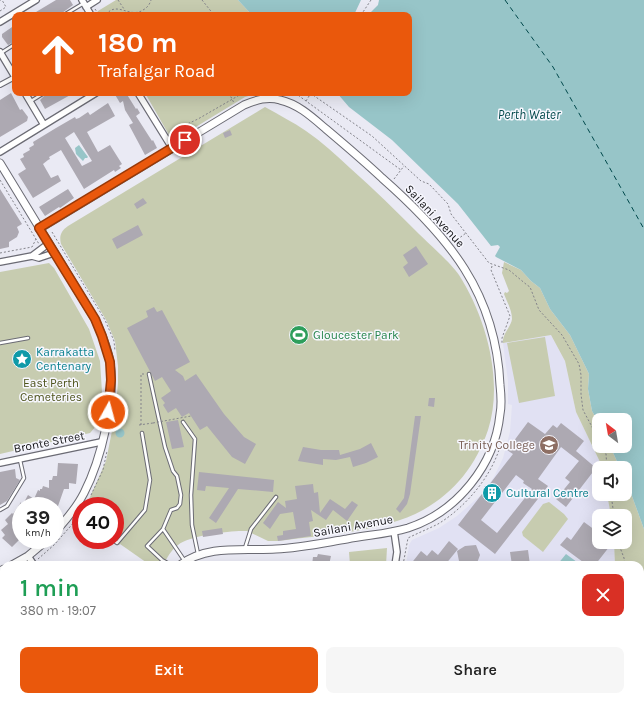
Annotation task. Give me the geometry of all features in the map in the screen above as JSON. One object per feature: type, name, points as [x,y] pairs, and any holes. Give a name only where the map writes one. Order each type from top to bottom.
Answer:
[{"type":"street","points":[[16,12],[36,0]]},
{"type":"street","points":[[89,12],[84,3],[94,2]]},
{"type":"street","points":[[0,22],[12,15]]},
{"type":"street","points":[[0,52],[12,72]]},
{"type":"street","points":[[0,86],[12,79]]},
{"type":"street","points":[[27,96],[44,125]]},
{"type":"street","points":[[0,152],[91,96]]},
{"type":"street","points":[[140,96],[172,148]]},
{"type":"street","name":"Sailani Avenue","points":[[39,228],[244,105],[268,98],[279,99],[297,107],[332,134],[390,185],[439,234],[457,256],[470,276],[485,308],[496,344],[501,395],[500,414],[496,434],[490,452],[480,472],[466,490],[453,503],[441,512],[419,523],[394,531],[290,548],[245,548],[198,554],[186,561]]},
{"type":"street","points":[[0,163],[95,319],[110,362],[111,380],[106,424],[97,460],[86,488],[80,497]]},
{"type":"street","points":[[32,256],[39,258],[51,248]]},
{"type":"street","points":[[0,262],[32,256],[51,248]]},
{"type":"street","name":"Bronte Street","points":[[0,463],[101,442]]},
{"type":"street","points":[[64,520],[72,510]]},
{"type":"street","points":[[394,531],[397,552],[396,561]]},
{"type":"street","points":[[19,561],[36,549]]},
{"type":"street","points":[[28,556],[31,561]]},
{"type":"lane","points":[[69,12],[84,3]]},
{"type":"lane","points":[[0,52],[12,46]]},
{"type":"lane","points":[[30,101],[39,96]]},
{"type":"lane","points":[[0,343],[28,338]]},
{"type":"lane","points":[[149,374],[166,447],[173,471],[177,476],[182,495],[180,504],[177,508],[171,510],[163,529],[147,546],[164,561]]},
{"type":"lane","points":[[183,422],[195,439],[191,492],[192,519],[198,554]]},
{"type":"lane","points":[[124,535],[145,510],[150,480],[142,433]]},
{"type":"lane","points":[[0,510],[7,506],[24,478],[20,459]]},
{"type":"lane","points":[[245,548],[251,529],[276,497]]},
{"type":"lane","points":[[163,529],[181,561]]},
{"type":"path","points":[[0,11],[6,7],[1,0]]},
{"type":"path","points":[[118,0],[124,9]]},
{"type":"path","points":[[141,12],[146,9],[151,0]]},
{"type":"path","points":[[202,0],[212,12]]},
{"type":"path","points":[[363,12],[371,0]]},
{"type":"path","points":[[94,2],[98,12]]},
{"type":"path","points":[[109,12],[116,8],[124,9],[130,12]]},
{"type":"path","points":[[230,96],[235,105]]},
{"type":"path","points":[[168,133],[198,119],[238,96]]},
{"type":"path","points":[[300,96],[401,170]]},
{"type":"path","points":[[306,100],[308,96]]},
{"type":"path","points":[[314,96],[372,136],[421,181],[429,184],[446,201],[452,214],[484,258],[492,265],[509,270],[527,284],[539,310],[568,343],[578,364],[581,375],[583,410],[592,427]]},
{"type":"path","points":[[390,185],[404,165]]},
{"type":"path","points":[[0,180],[39,244]]},
{"type":"path","points":[[52,232],[105,320],[114,341],[116,354]]},
{"type":"path","points":[[454,242],[466,233]]},
{"type":"path","points":[[0,253],[32,248],[36,239]]},
{"type":"path","points":[[492,265],[491,270],[510,316],[502,338],[502,343]]},
{"type":"path","points":[[141,374],[140,425],[191,416]]},
{"type":"path","points":[[404,561],[408,538],[438,524],[464,504],[474,492],[497,457],[502,438]]},
{"type":"path","points":[[90,497],[103,470],[108,451]]},
{"type":"path","points":[[621,549],[624,561]]},
{"type":"shaded area","name":"Trinity College","points":[[551,335],[565,361],[576,412],[592,445],[592,453],[596,453],[600,461],[592,461],[592,501],[608,501],[610,509],[592,509],[592,549],[614,549],[615,561],[407,561],[409,545],[412,540],[439,528],[457,516],[481,495],[494,477],[503,458],[510,432],[512,405],[508,404],[508,381],[503,343]]},
{"type":"green space","points":[[116,0],[238,0],[249,12],[98,12]]},
{"type":"green space","points":[[147,96],[249,96],[176,139],[169,135]]},
{"type":"green space","name":"Gloucester Park","points":[[265,107],[291,122],[312,135],[329,149],[385,200],[445,259],[459,275],[469,292],[477,310],[490,350],[494,391],[488,430],[471,466],[445,495],[434,503],[423,510],[390,523],[352,532],[278,541],[268,541],[247,531],[227,532],[208,535],[183,542],[171,552],[165,561],[144,561],[124,547],[124,497],[90,497],[106,461],[115,416],[118,366],[115,341],[106,320],[61,244],[60,236],[68,226]]},
{"type":"green space","points":[[504,262],[521,270],[540,288],[550,309],[570,335],[589,374],[588,389],[593,413],[592,445],[576,412],[565,361],[551,335],[503,343],[512,316],[504,294],[505,292],[507,293],[509,291],[502,273]]},
{"type":"green space","name":"East Perth Cemeteries","points":[[49,263],[54,268],[89,329],[100,361],[102,392],[97,425],[90,433],[0,454],[0,272]]},
{"type":"green space","points":[[545,337],[555,396],[519,403],[507,343]]},
{"type":"green space","points":[[596,453],[613,453],[617,461],[600,461]]},
{"type":"green space","points":[[632,496],[644,529],[644,561],[615,561],[614,549],[632,549],[632,509],[610,509],[608,501],[632,501]]},
{"type":"green space","points":[[549,502],[568,519],[543,552],[523,536],[522,532],[543,504]]},
{"type":"green space","points":[[387,548],[386,561],[350,561],[349,552]]},
{"type":"water","name":"Perth Water","points":[[238,0],[644,0],[644,529],[632,496],[632,461],[617,461],[613,453],[632,453],[632,413],[593,413],[588,389],[589,374],[570,335],[550,309],[540,288],[521,270],[496,257],[495,256],[500,247],[498,245],[491,246],[458,204],[392,140],[349,107],[340,96],[412,96],[412,12],[249,12]]},
{"type":"water","points":[[79,145],[88,157],[83,161],[76,154],[75,148]]},
{"type":"water","points":[[120,428],[125,433],[120,438],[115,433]]},
{"type":"water","points":[[566,554],[576,561],[560,561]]},
{"type":"pier","points":[[361,0],[379,0],[378,5],[371,12],[355,12]]},
{"type":"building","points":[[56,0],[70,0],[73,5],[63,12],[36,12]]},
{"type":"building","points":[[12,27],[12,43],[8,45],[2,37],[2,34]]},
{"type":"building","points":[[11,93],[20,110],[22,109],[28,117],[27,121],[0,137],[0,100]]},
{"type":"building","points":[[44,96],[69,96],[45,109],[40,100]]},
{"type":"building","points":[[116,96],[128,96],[140,113],[136,116],[157,148],[145,155],[129,125],[133,123],[125,110],[123,101],[120,103]]},
{"type":"building","points":[[108,103],[115,116],[87,132],[98,152],[110,145],[122,164],[119,166],[121,168],[115,172],[114,170],[84,189],[61,150],[49,157],[50,159],[43,164],[51,178],[58,175],[61,181],[33,198],[18,174],[26,169],[20,159],[24,157],[23,154],[30,150],[29,148],[34,145],[33,142],[56,128],[75,117],[76,119],[79,118],[88,112],[90,115]],"holes":[[[74,132],[92,161],[82,166],[65,138]]]},
{"type":"building","points":[[230,130],[232,135],[225,138],[223,133]]},
{"type":"building","points":[[0,189],[22,224],[17,227],[19,232],[17,237],[9,242],[9,247],[0,249]]},
{"type":"building","points":[[68,189],[74,198],[45,216],[39,207]]},
{"type":"building","points":[[143,198],[147,203],[137,209],[134,204]]},
{"type":"building","points":[[138,225],[143,235],[117,249],[112,239]]},
{"type":"building","points":[[416,246],[428,264],[409,277],[403,267],[408,263],[403,255]]},
{"type":"building","points":[[154,307],[157,312],[162,310],[190,362],[175,370],[183,376],[185,381],[196,374],[224,414],[244,437],[256,444],[245,464],[232,457],[207,426],[200,430],[189,413],[182,417],[176,408],[168,413],[163,405],[165,403],[161,398],[171,391],[162,377],[155,381],[127,328],[148,317],[146,311]]},
{"type":"building","points":[[429,398],[435,398],[434,407],[428,406]]},
{"type":"building","points":[[415,416],[421,416],[410,494],[407,504],[400,513],[396,509],[404,498]]},
{"type":"building","points":[[178,420],[184,447],[172,449],[166,422]]},
{"type":"building","points":[[528,422],[545,434],[553,425],[557,428],[561,423],[584,441],[576,451],[592,465],[592,473],[566,507],[556,499],[570,482],[565,478],[579,461],[561,447],[538,479],[548,486],[495,554],[458,525],[513,454],[507,450]],"holes":[[[516,475],[524,481],[523,483],[532,489],[497,533],[481,520]]]},
{"type":"building","points":[[371,443],[378,457],[353,467],[350,457],[336,460],[323,459],[323,465],[298,461],[303,447],[321,450],[339,450],[340,455],[360,449]]},
{"type":"building","points":[[58,463],[78,464],[76,484],[69,483],[69,489],[64,489],[61,497],[35,497],[38,490],[40,491],[43,486],[49,488],[49,480],[52,480],[53,476],[57,476]]},
{"type":"building","points":[[15,469],[16,478],[20,480],[7,501],[0,505],[0,472]]},
{"type":"building","points":[[199,472],[274,480],[273,492],[238,489],[216,523],[209,518],[229,488],[206,486],[205,491],[197,490]]},
{"type":"building","points":[[313,484],[314,493],[318,492],[320,513],[330,499],[345,509],[352,501],[358,505],[347,521],[333,510],[326,520],[311,510],[313,521],[309,522],[311,536],[278,541],[277,536],[283,535],[283,531],[296,529],[293,512],[280,514],[270,529],[263,523],[278,502],[286,508],[285,501],[297,499],[295,486]]},
{"type":"building","points":[[12,513],[12,547],[2,538],[5,535],[1,530],[8,524],[5,520]]},
{"type":"building","points":[[584,522],[592,528],[592,549],[608,549],[598,561],[582,561],[560,545],[567,537],[571,540]]},
{"type":"building","points":[[222,528],[223,534],[203,537],[202,531]]},
{"type":"building","points":[[449,541],[458,549],[448,561],[413,561],[421,551],[427,556],[432,550],[438,555]]},
{"type":"building","points":[[476,545],[480,555],[478,561],[459,561],[457,551],[465,546]]},
{"type":"building","points":[[528,550],[529,561],[511,561],[510,552]]},
{"type":"building","points":[[318,554],[331,556],[330,561],[312,561],[313,557],[317,557]]},
{"type":"ferry route","points":[[505,0],[553,67],[644,229]]},
{"type":"place","name":"Gloucester Park","points":[[299,335]]},
{"type":"place","name":"Karrakatta Centenary","points":[[22,359]]},
{"type":"place","name":"Trinity College","points":[[549,445]]},
{"type":"place","name":"Cultural Centre","points":[[492,493]]},
{"type":"route","points":[[108,412],[111,380],[110,362],[102,336],[95,319],[39,228],[185,140]]}]
